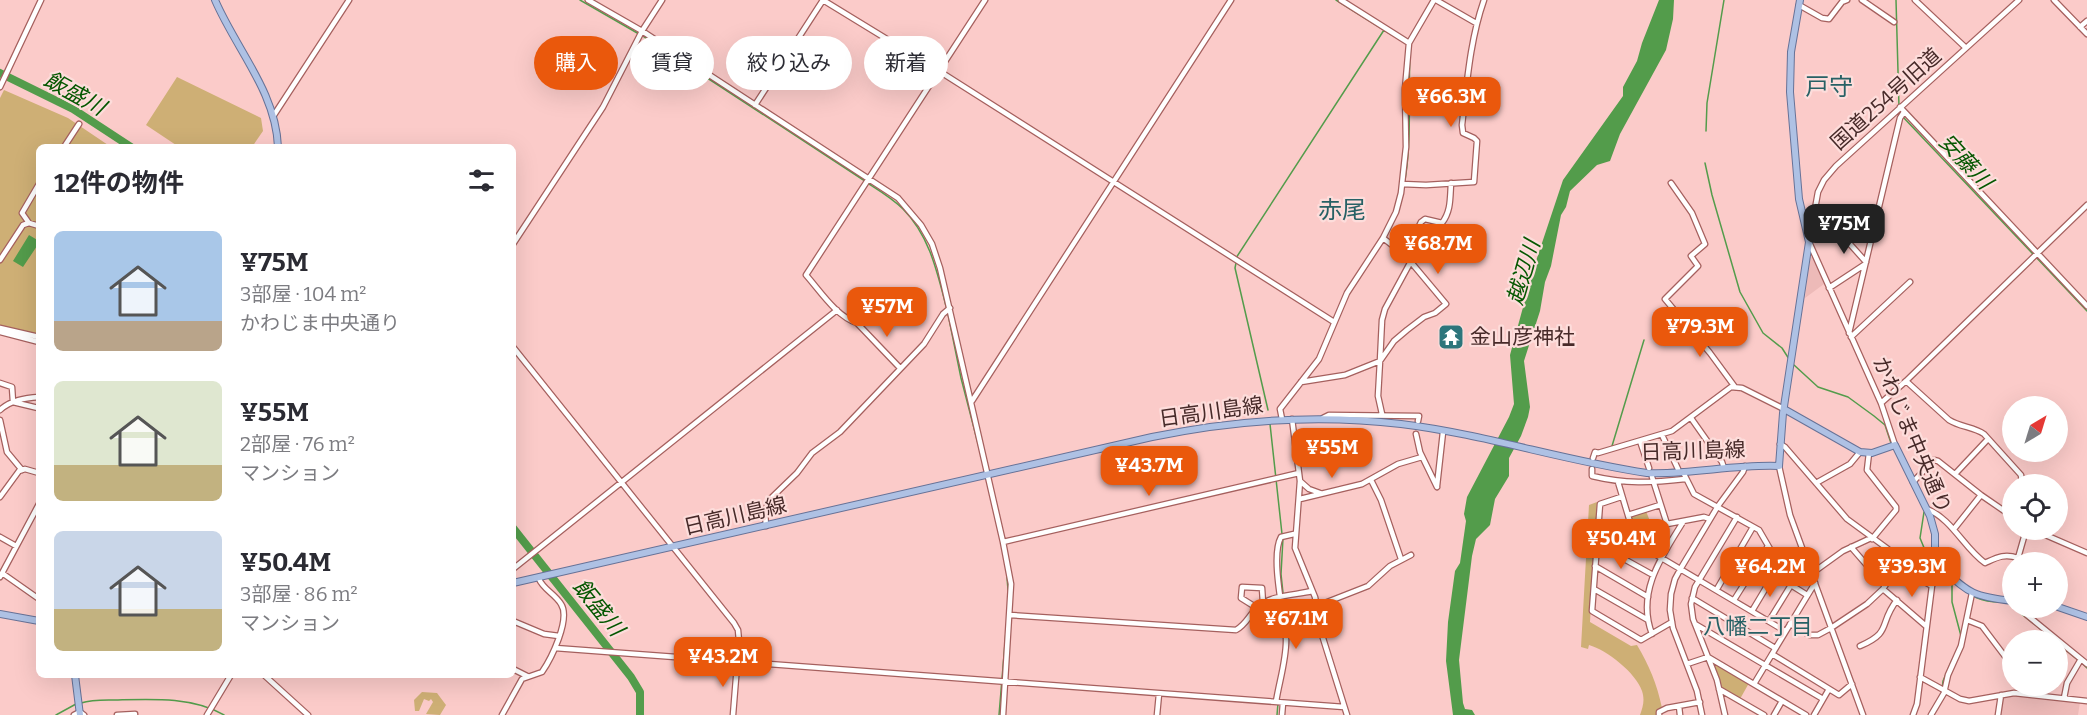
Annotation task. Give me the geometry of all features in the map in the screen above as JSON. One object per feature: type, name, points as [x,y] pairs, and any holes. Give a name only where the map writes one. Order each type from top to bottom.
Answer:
[{"type":"main road","points":[[215,0],[266,96],[274,115],[278,144]]},
{"type":"main road","points":[[1779,466],[1784,409],[1809,242],[1799,199],[1790,92],[1791,52],[1799,2]]},
{"type":"main road","points":[[1784,409],[1860,452],[1869,453],[1895,445]]},
{"type":"main road","name":"日高川島線","points":[[516,582],[1183,430],[1281,419],[1323,418],[1403,424],[1647,473],[1682,473],[1745,466],[1779,466]]},
{"type":"main road","name":"かわじま中央通り","points":[[1895,445],[1927,509],[1935,534],[1935,562]]},
{"type":"main road","points":[[1935,562],[1963,588],[1984,598],[2002,600]]},
{"type":"main road","points":[[2068,610],[2087,617]]},
{"type":"main road","points":[[0,614],[36,620]]},
{"type":"main road","points":[[75,678],[79,711]]},
{"type":"street","points":[[1,86],[41,0]]},
{"type":"street","points":[[274,115],[349,0]]},
{"type":"street","points":[[588,0],[642,31],[868,182],[898,198],[921,225],[932,244],[950,308],[1004,542],[1011,584],[1003,681],[1003,715]]},
{"type":"street","points":[[516,239],[603,107],[642,31],[662,0]]},
{"type":"street","points":[[755,105],[823,0],[882,36]]},
{"type":"street","points":[[948,57],[985,0]]},
{"type":"street","points":[[972,401],[1231,0]]},
{"type":"street","points":[[1341,0],[1409,44]]},
{"type":"street","points":[[1281,419],[1280,409],[1318,359],[1347,293],[1383,238],[1396,212],[1403,184],[1406,147],[1405,89],[1409,44],[1435,0],[1476,23]]},
{"type":"street","points":[[1403,184],[1472,184],[1474,182],[1477,141],[1463,133],[1462,125],[1476,23],[1484,0]]},
{"type":"street","points":[[1799,2],[1822,18],[1829,20],[1842,2],[1847,0]]},
{"type":"street","points":[[1862,0],[1894,22]]},
{"type":"street","points":[[1915,0],[1966,48]]},
{"type":"street","points":[[2054,0],[2087,34]]},
{"type":"street","name":"国道254号旧道","points":[[1809,242],[1815,203],[1824,180],[1836,166],[2016,1]]},
{"type":"street","points":[[2080,27],[2087,21]]},
{"type":"street","points":[[948,77],[1334,322]]},
{"type":"street","points":[[900,368],[857,324],[848,320],[837,310],[806,275],[927,90]]},
{"type":"street","points":[[1900,107],[2087,306]]},
{"type":"street","points":[[1850,335],[1900,118],[1904,112]]},
{"type":"street","points":[[66,144],[79,124]]},
{"type":"street","points":[[1405,255],[1421,222],[1425,219],[1442,224],[1450,208],[1451,183]]},
{"type":"street","points":[[1671,183],[1692,213],[1705,244],[1690,256],[1698,266],[1665,299],[1735,387]]},
{"type":"street","points":[[36,189],[22,210],[29,222],[36,225]]},
{"type":"street","points":[[1881,403],[2087,205]]},
{"type":"street","points":[[0,260],[24,225],[29,222]]},
{"type":"street","points":[[1840,233],[1865,263]]},
{"type":"street","points":[[1301,382],[1345,375],[1380,361],[1394,341],[1424,317],[1436,313],[1446,304],[1405,255],[1383,238]]},
{"type":"street","name":"かわじま中央通り","points":[[1809,242],[1881,403],[1895,445]]},
{"type":"street","points":[[1382,414],[1378,396],[1382,320],[1385,309],[1410,263]]},
{"type":"street","points":[[1829,288],[1865,263]]},
{"type":"street","points":[[1850,335],[1910,282]]},
{"type":"street","points":[[766,526],[765,512],[769,500],[800,470],[813,453],[840,432],[924,344],[950,308]]},
{"type":"street","points":[[516,566],[837,310]]},
{"type":"street","points":[[0,330],[36,336]]},
{"type":"street","points":[[0,330],[36,341]]},
{"type":"street","points":[[516,351],[736,626],[739,637],[733,715]]},
{"type":"street","points":[[1906,381],[1948,420],[1978,430],[2020,474]]},
{"type":"street","points":[[0,383],[12,387],[13,402]]},
{"type":"street","points":[[1593,458],[1595,452],[1672,431],[1728,388],[1742,388],[1784,409]]},
{"type":"street","points":[[0,410],[13,402],[36,398]]},
{"type":"street","points":[[13,402],[36,407]]},
{"type":"street","points":[[1323,418],[1329,415],[1382,414],[1419,416],[1418,421]]},
{"type":"street","points":[[1691,418],[1724,468]]},
{"type":"street","points":[[1292,419],[1300,481],[1294,548],[1317,606],[1322,635],[1347,715]]},
{"type":"street","points":[[0,420],[8,452],[21,470],[36,472]]},
{"type":"street","points":[[1416,434],[1416,443],[1437,487],[1446,432]]},
{"type":"street","points":[[1662,435],[1694,494],[1759,530],[1791,585],[1807,595]]},
{"type":"street","points":[[1956,473],[1988,439]]},
{"type":"street","points":[[1640,441],[1649,468]]},
{"type":"street","points":[[1780,444],[1844,516],[1886,547],[1904,570],[1932,586]]},
{"type":"street","points":[[1816,483],[1850,464],[1860,452]]},
{"type":"street","points":[[1811,574],[1843,551],[1871,538],[1896,510],[1867,470],[1869,453]]},
{"type":"street","points":[[1300,499],[1371,480],[1398,464],[1422,457]]},
{"type":"street","points":[[1913,482],[1934,459],[2002,509]]},
{"type":"street","points":[[1702,715],[1700,702],[1671,622],[1671,594],[1681,568],[1745,466]]},
{"type":"street","points":[[1779,466],[1790,515],[1863,715]]},
{"type":"street","points":[[1592,469],[1592,476],[1618,482],[1653,480],[1682,473]]},
{"type":"street","points":[[0,497],[21,470]]},
{"type":"street","points":[[1004,542],[1299,473]]},
{"type":"street","points":[[1371,480],[1381,500],[1401,559]]},
{"type":"street","points":[[1653,480],[1667,524],[1704,517],[1710,519]]},
{"type":"street","points":[[1300,481],[1309,489],[1321,494]]},
{"type":"street","points":[[1618,482],[1636,542]]},
{"type":"street","points":[[1954,529],[1981,495]]},
{"type":"street","points":[[1621,497],[1600,504],[1592,611],[1641,640],[1671,622]]},
{"type":"street","points":[[1628,515],[1660,505]]},
{"type":"street","points":[[36,509],[1,575],[36,597]]},
{"type":"street","points":[[1927,509],[1954,529],[1969,549],[1985,563],[2002,556]]},
{"type":"street","points":[[1725,715],[1719,689],[1695,624],[1691,604],[1700,579],[1737,517]]},
{"type":"street","points":[[1599,522],[1700,579],[1785,631]]},
{"type":"street","points":[[1652,634],[1648,620],[1648,597],[1653,574],[1683,522]]},
{"type":"street","points":[[1717,590],[1753,527]]},
{"type":"street","points":[[1275,702],[1286,639],[1279,598],[1279,539],[1287,534],[1294,534]]},
{"type":"street","points":[[0,537],[16,546]]},
{"type":"street","points":[[2057,540],[2087,553]]},
{"type":"street","points":[[1597,544],[1653,574]]},
{"type":"street","points":[[1734,600],[1768,546]]},
{"type":"street","points":[[1851,547],[1884,588],[1926,626]]},
{"type":"street","points":[[1317,606],[1368,586],[1401,559],[1411,555]]},
{"type":"street","points":[[1790,624],[1809,635],[1818,635],[1831,628],[1867,604],[1884,588],[1895,570],[1894,560]]},
{"type":"street","points":[[1913,715],[1935,562]]},
{"type":"street","points":[[1595,566],[1648,597]]},
{"type":"street","points":[[1752,611],[1779,566]]},
{"type":"street","points":[[1895,570],[1904,570]]},
{"type":"street","points":[[502,715],[517,686],[527,676],[542,672],[559,636],[564,615],[563,608],[541,584],[541,578]]},
{"type":"street","points":[[1754,684],[1815,583]]},
{"type":"street","points":[[1769,621],[1791,585]]},
{"type":"street","points":[[1257,608],[1241,598],[1242,587],[1262,588],[1263,603]]},
{"type":"street","points":[[1594,589],[1648,620]]},
{"type":"street","points":[[1010,615],[1236,630],[1243,626],[1263,603],[1312,591]]},
{"type":"street","points":[[1931,715],[1945,690],[1948,675],[1962,646],[1972,593]]},
{"type":"street","points":[[1692,598],[1775,648]]},
{"type":"street","points":[[1860,646],[1876,639],[1882,633],[1889,610],[1897,600]]},
{"type":"street","points":[[2030,618],[2043,630]]},
{"type":"street","points":[[1967,620],[1982,626],[2002,652]]},
{"type":"street","points":[[516,622],[544,634],[559,636]]},
{"type":"street","points":[[1695,624],[1823,699]]},
{"type":"street","points":[[555,648],[1344,707]]},
{"type":"street","points":[[2068,650],[2087,664]]},
{"type":"street","points":[[1772,654],[1839,695],[1852,684]]},
{"type":"street","points":[[1687,664],[1708,657],[1806,715]]},
{"type":"street","points":[[2064,698],[2067,683],[2081,659]]},
{"type":"street","points":[[516,670],[527,676]]},
{"type":"street","points":[[1920,677],[1960,699],[1973,702],[2001,695],[1998,715]]},
{"type":"street","points":[[208,714],[229,678]]},
{"type":"street","points":[[267,678],[308,715]]},
{"type":"street","points":[[1719,689],[1764,715]]},
{"type":"street","points":[[1814,715],[1829,689]]},
{"type":"street","points":[[1157,715],[1159,694]]},
{"type":"street","points":[[2050,696],[2087,701]]},
{"type":"street","points":[[1774,715],[1782,701]]},
{"type":"street","points":[[1659,715],[1659,712],[1667,708],[1700,702]]},
{"type":"street","points":[[1282,715],[1283,703]]},
{"type":"street","points":[[1679,706],[1680,715]]},
{"type":"street","points":[[117,715],[135,714]]},
{"type":"shaded area","points":[[1659,0],[1674,0],[1673,19],[1666,50],[1620,134],[1610,161],[1597,165],[1570,191],[1566,207],[1561,215],[1540,311],[1524,361],[1530,407],[1528,417],[1509,458],[1509,476],[1495,499],[1490,525],[1476,539],[1472,556],[1459,660],[1463,703],[1465,709],[1472,710],[1475,715],[1453,715],[1446,661],[1448,622],[1455,571],[1460,563],[1467,497],[1514,404],[1510,355],[1534,267],[1563,180],[1623,96],[1623,87],[1637,61]]},
{"type":"shaded area","points":[[177,77],[261,118],[263,131],[254,144],[174,144],[146,125]]},
{"type":"shaded area","points":[[1469,81],[1490,87],[1492,94],[1484,104],[1483,111],[1466,107]]},
{"type":"shaded area","points":[[4,90],[68,118],[107,144],[36,144],[36,335],[0,326],[0,98]]},
{"type":"shaded area","points":[[29,235],[36,239],[36,248],[23,267],[13,261]]},
{"type":"shaded area","points":[[1810,257],[1813,257],[1824,284],[1805,298]]},
{"type":"shaded area","points":[[1320,435],[1322,458],[1320,466],[1309,467],[1300,464],[1298,440]]},
{"type":"shaded area","points":[[1597,502],[1590,622],[1631,646],[1637,645],[1658,691],[1662,708],[1657,709],[1657,715],[1640,715],[1643,703],[1642,691],[1634,677],[1620,663],[1589,645],[1588,649],[1581,647],[1589,505]]},
{"type":"shaded area","points":[[1646,511],[1653,529],[1643,544],[1637,540],[1631,518],[1632,515]]},
{"type":"shaded area","points":[[1715,663],[1749,683],[1740,699],[1721,687],[1713,665]]},
{"type":"shaded area","points":[[422,692],[437,693],[446,705],[440,715],[426,714],[433,702],[431,699],[429,701],[424,699],[419,711],[415,711],[414,700]]},
{"type":"shaded area","points":[[2003,696],[2080,702],[2078,715],[1999,715]]},
{"type":"waterway","points":[[580,0],[639,34]]},
{"type":"waterway","points":[[1336,0],[1392,35]]},
{"type":"waterway","points":[[1706,131],[1707,103],[1724,0]]},
{"type":"waterway","name":"安藤川","points":[[1896,0],[1899,107]]},
{"type":"waterway","points":[[1236,258],[1384,30]]},
{"type":"waterway","points":[[1405,180],[1409,132],[1410,53]]},
{"type":"waterway","name":"飯盛川","points":[[0,73],[73,109],[126,144]]},
{"type":"waterway","points":[[714,82],[865,181]]},
{"type":"waterway","name":"安藤川","points":[[1903,117],[2087,311]]},
{"type":"waterway","points":[[1705,163],[1740,292],[1763,333],[1782,348],[1789,359]]},
{"type":"waterway","points":[[869,184],[899,205],[919,230],[931,254],[946,306]]},
{"type":"waterway","points":[[1398,212],[1403,193]]},
{"type":"waterway","points":[[1389,231],[1396,216]]},
{"type":"waterway","points":[[1360,277],[1374,255]]},
{"type":"waterway","points":[[1236,263],[1235,268],[1268,410]]},
{"type":"waterway","points":[[948,314],[961,378],[982,459]]},
{"type":"waterway","points":[[1612,446],[1644,340]]},
{"type":"waterway","points":[[1794,365],[1818,387],[1848,397],[1874,416],[1885,425],[1891,443]]},
{"type":"waterway","points":[[1270,424],[1282,534]]},
{"type":"waterway","points":[[993,507],[999,534]]},
{"type":"waterway","points":[[1924,512],[1920,538],[1934,566]]},
{"type":"waterway","name":"飯盛川","points":[[516,532],[631,677],[640,692],[640,715]]},
{"type":"waterway","points":[[1283,538],[1281,574],[1283,593]]},
{"type":"waterway","points":[[1007,577],[1008,590]]},
{"type":"waterway","points":[[1952,582],[1952,602],[1961,636]]},
{"type":"waterway","points":[[1956,584],[1976,598],[2000,602]]},
{"type":"waterway","points":[[2026,618],[2042,630]]},
{"type":"waterway","points":[[1287,626],[1288,648]]},
{"type":"waterway","points":[[999,715],[1006,631]]},
{"type":"waterway","points":[[2068,652],[2078,660]]},
{"type":"waterway","points":[[1942,689],[1952,660]]},
{"type":"waterway","points":[[2082,663],[2087,668]]},
{"type":"waterway","points":[[1929,715],[1940,696]]},
{"type":"waterway","points":[[81,703],[100,700],[173,700],[199,705],[224,715]]},
{"type":"waterway","points":[[1277,715],[1278,703]]},
{"type":"waterway","points":[[56,715],[76,704]]},
{"type":"place","name":"金山彦神社","points":[[1451,337]]},
{"type":"district","name":"戸守","points":[[1829,87]]},
{"type":"district","name":"赤尾","points":[[1342,210]]},
{"type":"district","name":"八幡二丁目","points":[[1758,626]]},
{"type":"water label","name":"越辺川","points":[[1523,272]]}]
